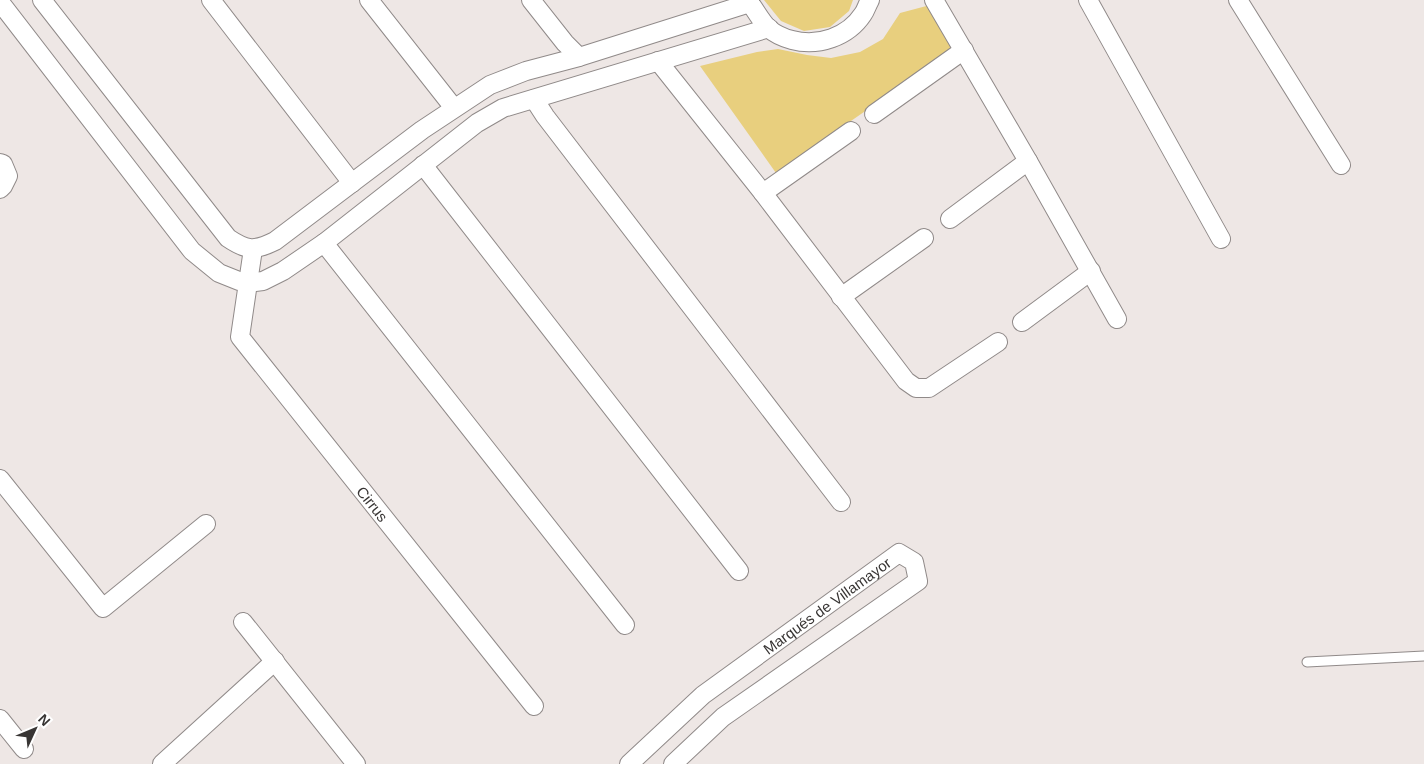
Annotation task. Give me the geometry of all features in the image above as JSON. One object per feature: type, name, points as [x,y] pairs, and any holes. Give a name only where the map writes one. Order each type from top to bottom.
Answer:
[{"type":"street","points":[[42,0],[228,238],[241,247],[253,249],[275,241],[422,130],[490,85],[526,71],[579,57],[750,2],[769,28],[784,38],[801,42],[819,42],[836,38],[851,28],[863,14],[870,0]]},
{"type":"street","points":[[211,0],[352,183]]},
{"type":"street","points":[[370,0],[454,108]]},
{"type":"street","points":[[531,0],[565,43],[579,57]]},
{"type":"street","points":[[934,0],[1117,319]]},
{"type":"street","points":[[1088,0],[1221,239]]},
{"type":"street","points":[[1238,0],[1340,165]]},
{"type":"street","points":[[0,2],[192,251],[218,273],[239,281],[247,288],[283,272],[324,243],[477,123],[503,108],[769,28]]},
{"type":"street","points":[[874,114],[964,50]]},
{"type":"street","points":[[658,62],[763,193],[906,381],[916,388],[928,388],[998,342]]},
{"type":"street","points":[[534,99],[545,116],[841,502]]},
{"type":"street","points":[[763,193],[850,131]]},
{"type":"street","points":[[950,219],[1028,161]]},
{"type":"street","points":[[0,163],[3,164],[8,176],[0,189]]},
{"type":"street","points":[[423,165],[739,571]]},
{"type":"street","points":[[841,297],[924,238]]},
{"type":"street","points":[[324,243],[625,625]]},
{"type":"street","name":"Cirrus","points":[[253,249],[240,337],[534,706]]},
{"type":"street","points":[[1022,322],[1091,271]]},
{"type":"street","points":[[0,480],[103,608],[206,524]]},
{"type":"street","name":"Marqués de Villamayor","points":[[629,764],[703,695],[899,553],[914,562],[918,581],[723,717],[673,764]]},
{"type":"street","points":[[243,622],[356,764]]},
{"type":"street","points":[[162,764],[274,661]]},
{"type":"street","points":[[0,719],[24,749]]},
{"type":"lane","points":[[1307,662],[1424,656]]},
{"type":"shaded area","points":[[764,0],[853,0],[849,11],[830,27],[804,31],[781,21]]},
{"type":"shaded area","points":[[934,4],[959,46],[776,173],[700,66],[757,52],[778,49],[831,58],[860,52],[883,39],[900,13]]}]
